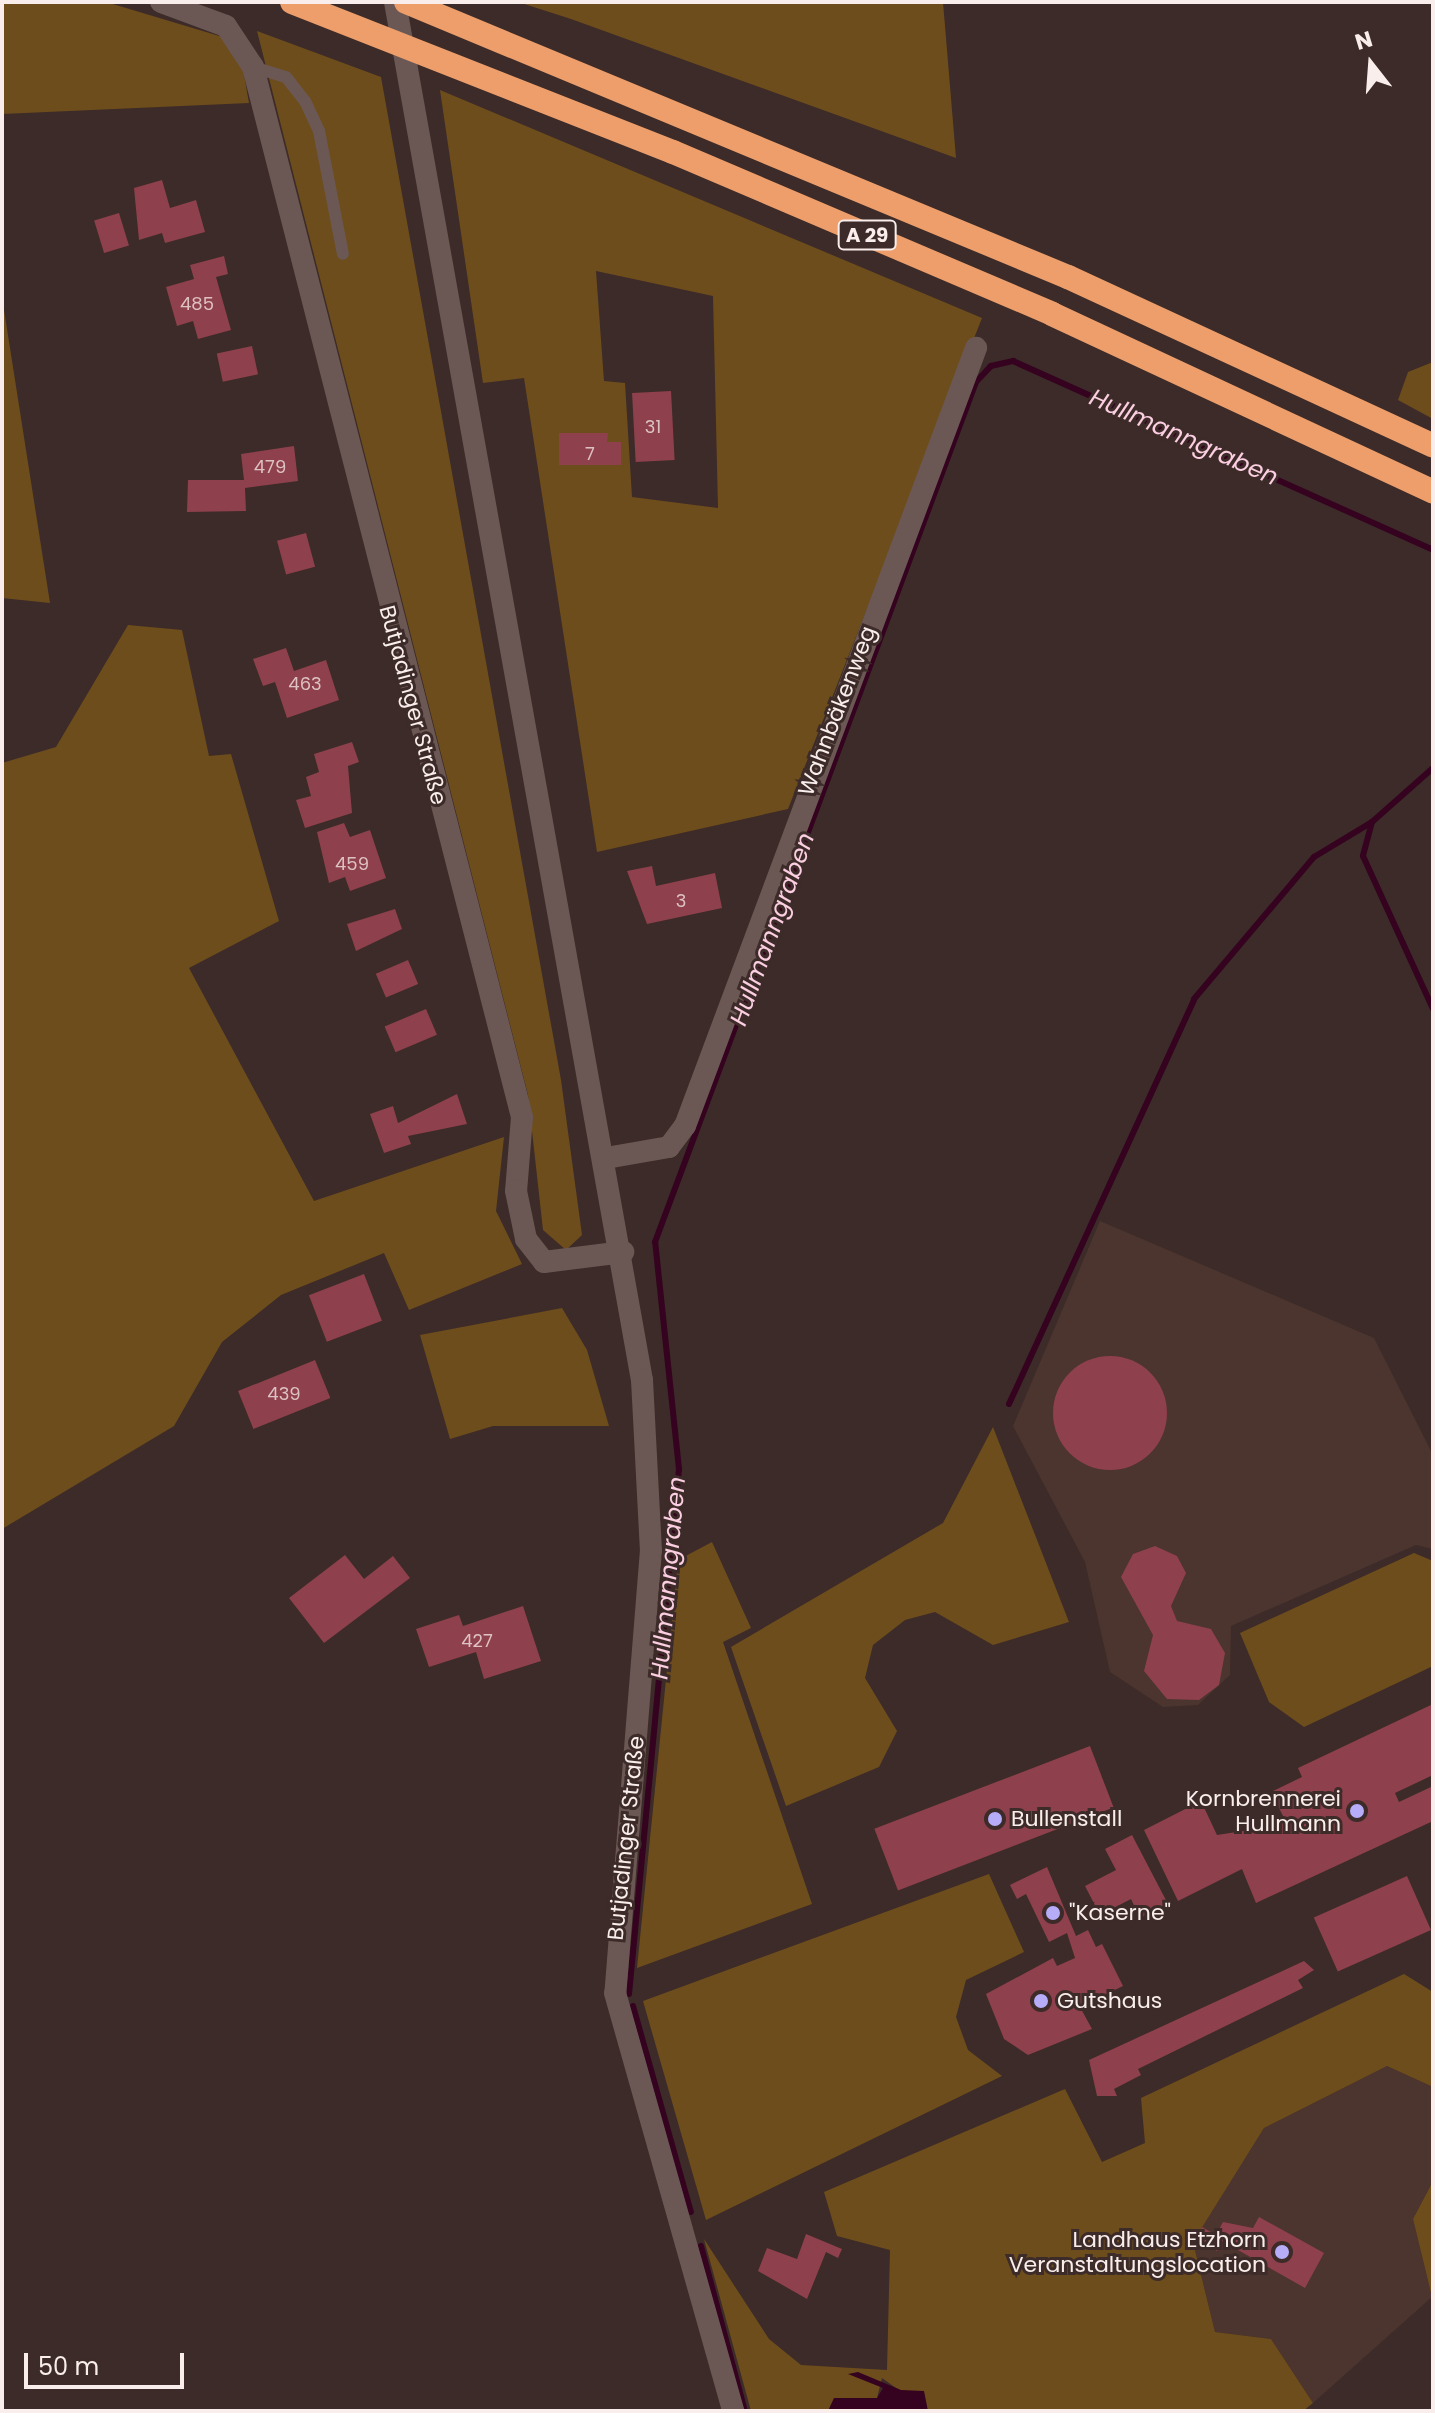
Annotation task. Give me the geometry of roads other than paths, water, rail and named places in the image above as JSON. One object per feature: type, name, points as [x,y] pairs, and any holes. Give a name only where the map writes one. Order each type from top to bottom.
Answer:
[{"type":"highway","name":"A 29","points":[[292,2],[673,152],[1052,314],[1433,492]]},
{"type":"highway","name":"A 29","points":[[406,2],[1068,277],[1433,446]]},
{"type":"street","points":[[161,2],[226,26],[253,67]]},
{"type":"street","name":"Butjadinger Straße","points":[[395,2],[623,1252],[651,1521],[614,1983],[733,2411]]},
{"type":"street","name":"Butjadinger Straße","points":[[253,67],[522,1117],[516,1191],[526,1239],[544,1262],[623,1252]]},
{"type":"street","name":"Wahnbäkenweg","points":[[606,1158],[669,1147],[685,1126],[976,348]]},
{"type":"lane","points":[[253,67],[286,77],[305,101],[319,131],[343,254]]},
{"type":"waterway","name":"Hullmanngraben","points":[[629,1994],[679,1469],[655,1242],[976,382],[991,366],[1013,361],[1433,550]]},
{"type":"waterway","points":[[1009,1404],[1194,999],[1314,857],[1372,822],[1433,768]]},
{"type":"waterway","points":[[1372,822],[1363,856],[1433,1009]]},
{"type":"waterway","name":"Hullmanngraben","points":[[633,2006],[691,2212]]},
{"type":"waterway","name":"Hullmanngraben","points":[[701,2246],[745,2411]]},
{"type":"place","name":"Kornbrennerei Hullmann","points":[[1357,1811]]},
{"type":"place","name":"Bullenstall","points":[[995,1819]]},
{"type":"place","name":"\"Kaserne\"","points":[[1053,1913]]},
{"type":"place","name":"Gutshaus","points":[[1041,2001]]},
{"type":"place","name":"Landhaus Etzhorn Veranstaltungslocation","points":[[1282,2252]]}]
